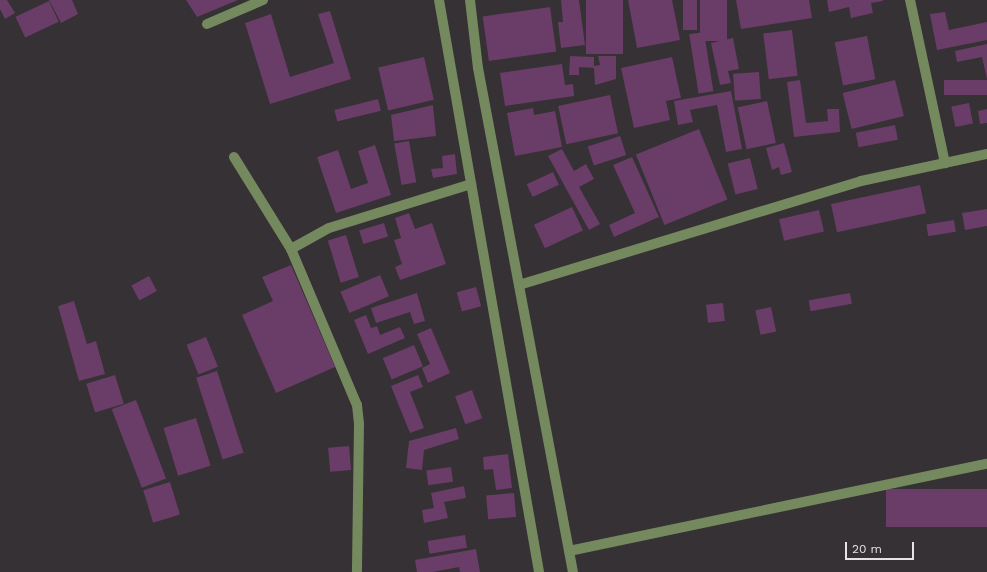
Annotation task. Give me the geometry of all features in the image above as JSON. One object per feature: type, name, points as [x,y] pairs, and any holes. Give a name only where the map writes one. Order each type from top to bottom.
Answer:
[{"type":"street","points":[[207,24],[263,0]]},
{"type":"street","points":[[439,0],[539,572]]},
{"type":"street","points":[[470,0],[478,68],[573,572]]},
{"type":"street","points":[[910,0],[945,163]]},
{"type":"street","points":[[519,285],[861,182],[987,154]]},
{"type":"street","points":[[234,157],[291,249],[357,405],[359,424],[357,572]]},
{"type":"street","points":[[291,249],[329,228],[471,184]]},
{"type":"street","points":[[569,551],[987,464]]},
{"type":"building","points":[[0,0],[7,0],[15,13],[5,19],[0,9]]},
{"type":"building","points":[[49,0],[72,0],[78,14],[61,23]]},
{"type":"building","points":[[186,0],[238,0],[197,17]]},
{"type":"building","points":[[561,0],[579,0],[585,45],[561,48],[558,22],[563,22]]},
{"type":"building","points":[[586,0],[623,0],[623,54],[586,54]]},
{"type":"building","points":[[628,0],[672,0],[680,40],[637,48]]},
{"type":"building","points":[[683,0],[697,0],[697,30],[683,30]]},
{"type":"building","points":[[700,0],[727,0],[727,41],[700,41]]},
{"type":"building","points":[[736,0],[809,0],[812,18],[741,29]]},
{"type":"building","points":[[827,0],[883,1],[871,3],[873,13],[851,18],[849,7],[829,12]]},
{"type":"building","points":[[49,1],[59,22],[25,37],[15,17]]},
{"type":"building","points":[[550,7],[556,52],[489,61],[483,16]]},
{"type":"building","points":[[330,11],[351,79],[270,104],[245,23],[271,14],[290,77],[334,63],[318,14]]},
{"type":"building","points":[[945,12],[949,30],[987,22],[987,40],[937,50],[930,14]]},
{"type":"building","points":[[792,30],[798,76],[769,79],[763,34]]},
{"type":"building","points":[[704,32],[713,91],[699,94],[689,34]]},
{"type":"building","points":[[867,36],[875,79],[843,85],[835,42]]},
{"type":"building","points":[[733,38],[739,69],[728,71],[731,83],[720,85],[711,43]]},
{"type":"building","points":[[987,44],[987,79],[982,57],[957,62],[955,51]]},
{"type":"building","points":[[570,56],[594,57],[594,66],[600,65],[598,56],[616,56],[616,79],[595,85],[594,68],[579,67],[579,75],[569,75]]},
{"type":"building","points":[[424,57],[434,100],[388,110],[378,68]]},
{"type":"building","points":[[672,57],[681,98],[666,101],[670,120],[634,128],[621,68]]},
{"type":"building","points":[[562,64],[565,85],[573,84],[574,96],[505,106],[500,73]]},
{"type":"building","points":[[759,72],[761,99],[735,101],[733,74]]},
{"type":"building","points":[[800,80],[806,123],[828,121],[827,109],[839,109],[840,132],[794,137],[787,82]]},
{"type":"building","points":[[895,80],[904,116],[852,129],[843,93]]},
{"type":"building","points":[[944,80],[987,80],[987,95],[944,95]]},
{"type":"building","points":[[731,91],[742,149],[726,152],[717,105],[690,110],[693,122],[678,125],[674,101]]},
{"type":"building","points":[[610,95],[618,133],[566,144],[558,106]]},
{"type":"building","points":[[378,99],[381,111],[337,122],[334,110]]},
{"type":"building","points":[[767,101],[776,143],[747,149],[738,107]]},
{"type":"building","points":[[969,103],[973,124],[955,127],[951,106]]},
{"type":"building","points":[[433,105],[436,136],[394,141],[391,115]]},
{"type":"building","points":[[533,108],[534,115],[555,111],[562,147],[515,156],[507,113]]},
{"type":"building","points":[[987,109],[987,123],[980,124],[978,111]]},
{"type":"building","points":[[895,125],[898,140],[859,147],[856,133]]},
{"type":"building","points":[[699,129],[727,199],[664,225],[636,154]]},
{"type":"building","points":[[620,136],[626,155],[594,166],[588,147]]},
{"type":"building","points":[[409,141],[416,182],[402,185],[394,144]]},
{"type":"building","points":[[784,143],[792,172],[781,175],[779,167],[772,170],[766,148]]},
{"type":"building","points":[[375,145],[391,195],[336,213],[317,157],[338,150],[351,189],[368,183],[358,151]]},
{"type":"building","points":[[562,149],[574,171],[586,164],[594,179],[579,187],[600,224],[589,230],[548,156]]},
{"type":"building","points":[[455,154],[457,174],[433,178],[431,169],[443,168],[442,156]]},
{"type":"building","points":[[632,157],[659,217],[614,237],[609,225],[635,213],[613,165]]},
{"type":"building","points":[[750,158],[758,189],[735,195],[728,164]]},
{"type":"building","points":[[553,172],[559,185],[533,197],[527,184]]},
{"type":"building","points":[[920,185],[926,213],[837,232],[831,204]]},
{"type":"building","points":[[572,207],[583,231],[545,248],[534,225]]},
{"type":"building","points":[[987,209],[987,226],[965,230],[962,213]]},
{"type":"building","points":[[819,210],[824,231],[784,241],[779,219]]},
{"type":"building","points":[[409,213],[415,229],[432,223],[446,264],[400,280],[395,267],[402,264],[394,240],[401,238],[395,218]]},
{"type":"building","points":[[954,220],[956,232],[928,236],[926,224]]},
{"type":"building","points":[[384,223],[388,236],[363,244],[359,231]]},
{"type":"building","points":[[346,235],[359,277],[341,283],[328,241]]},
{"type":"building","points":[[291,265],[335,367],[276,393],[242,315],[273,301],[262,277]]},
{"type":"building","points":[[380,275],[389,296],[349,313],[340,292]]},
{"type":"building","points":[[149,276],[157,291],[139,300],[131,285]]},
{"type":"building","points":[[476,287],[481,306],[462,311],[457,292]]},
{"type":"building","points":[[417,293],[425,321],[414,324],[410,312],[376,323],[371,308]]},
{"type":"building","points":[[850,293],[852,304],[811,311],[809,300]]},
{"type":"building","points":[[74,301],[87,344],[96,341],[105,374],[79,381],[58,306]]},
{"type":"building","points":[[723,303],[725,321],[708,323],[706,305]]},
{"type":"building","points":[[771,307],[776,331],[761,335],[755,310]]},
{"type":"building","points":[[366,315],[371,328],[377,326],[380,335],[400,327],[405,338],[368,354],[354,320]]},
{"type":"building","points":[[431,328],[450,373],[428,383],[422,368],[430,364],[417,334]]},
{"type":"building","points":[[206,337],[218,367],[199,375],[187,345]]},
{"type":"building","points":[[414,345],[423,366],[392,379],[383,358]]},
{"type":"building","points":[[217,371],[244,453],[223,460],[196,378]]},
{"type":"building","points":[[115,375],[124,404],[95,412],[86,384]]},
{"type":"building","points":[[418,375],[423,387],[410,392],[424,428],[410,433],[391,386]]},
{"type":"building","points":[[472,390],[482,418],[465,424],[455,396]]},
{"type":"building","points":[[136,400],[166,478],[142,488],[112,409]]},
{"type":"building","points":[[196,418],[211,466],[178,476],[163,428]]},
{"type":"building","points":[[456,428],[459,439],[424,450],[422,470],[406,468],[409,441]]},
{"type":"building","points":[[349,446],[351,470],[330,472],[328,448]]},
{"type":"building","points":[[508,454],[512,488],[496,490],[493,469],[484,470],[483,457]]},
{"type":"building","points":[[451,467],[453,482],[428,485],[426,470]]},
{"type":"building","points":[[170,482],[180,515],[153,523],[143,490]]},
{"type":"building","points":[[464,486],[466,498],[444,502],[448,518],[424,523],[422,510],[434,508],[431,493]]},
{"type":"building","points":[[886,489],[987,489],[987,527],[886,527]]},
{"type":"building","points":[[514,493],[516,517],[488,519],[486,495]]},
{"type":"building","points":[[465,535],[467,548],[430,554],[427,541]]},
{"type":"building","points":[[476,549],[480,572],[460,572],[459,567],[433,572],[417,572],[415,560]]}]
